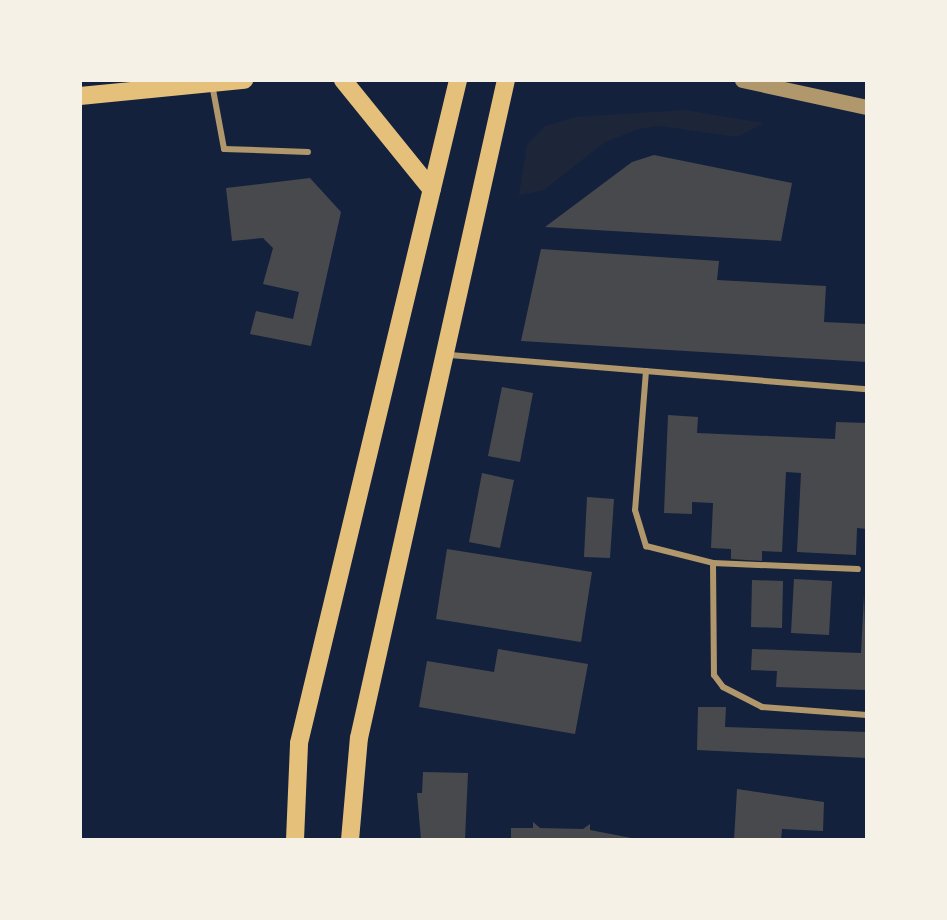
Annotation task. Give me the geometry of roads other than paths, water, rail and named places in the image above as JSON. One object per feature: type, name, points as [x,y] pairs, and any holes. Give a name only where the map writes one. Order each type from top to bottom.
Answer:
[{"type":"main road","points":[[80,96],[244,80]]},
{"type":"main road","points":[[343,80],[432,190]]},
{"type":"main road","points":[[295,840],[299,743],[458,80]]},
{"type":"main road","points":[[350,840],[358,738],[506,80]]},
{"type":"street","points":[[742,80],[867,108]]},
{"type":"lane","points":[[212,83],[224,149],[308,152]]},
{"type":"lane","points":[[444,355],[867,389]]},
{"type":"lane","points":[[646,371],[638,536],[662,552],[713,563],[858,569]]},
{"type":"lane","points":[[713,563],[714,675],[723,687],[762,707],[867,714]]}]
